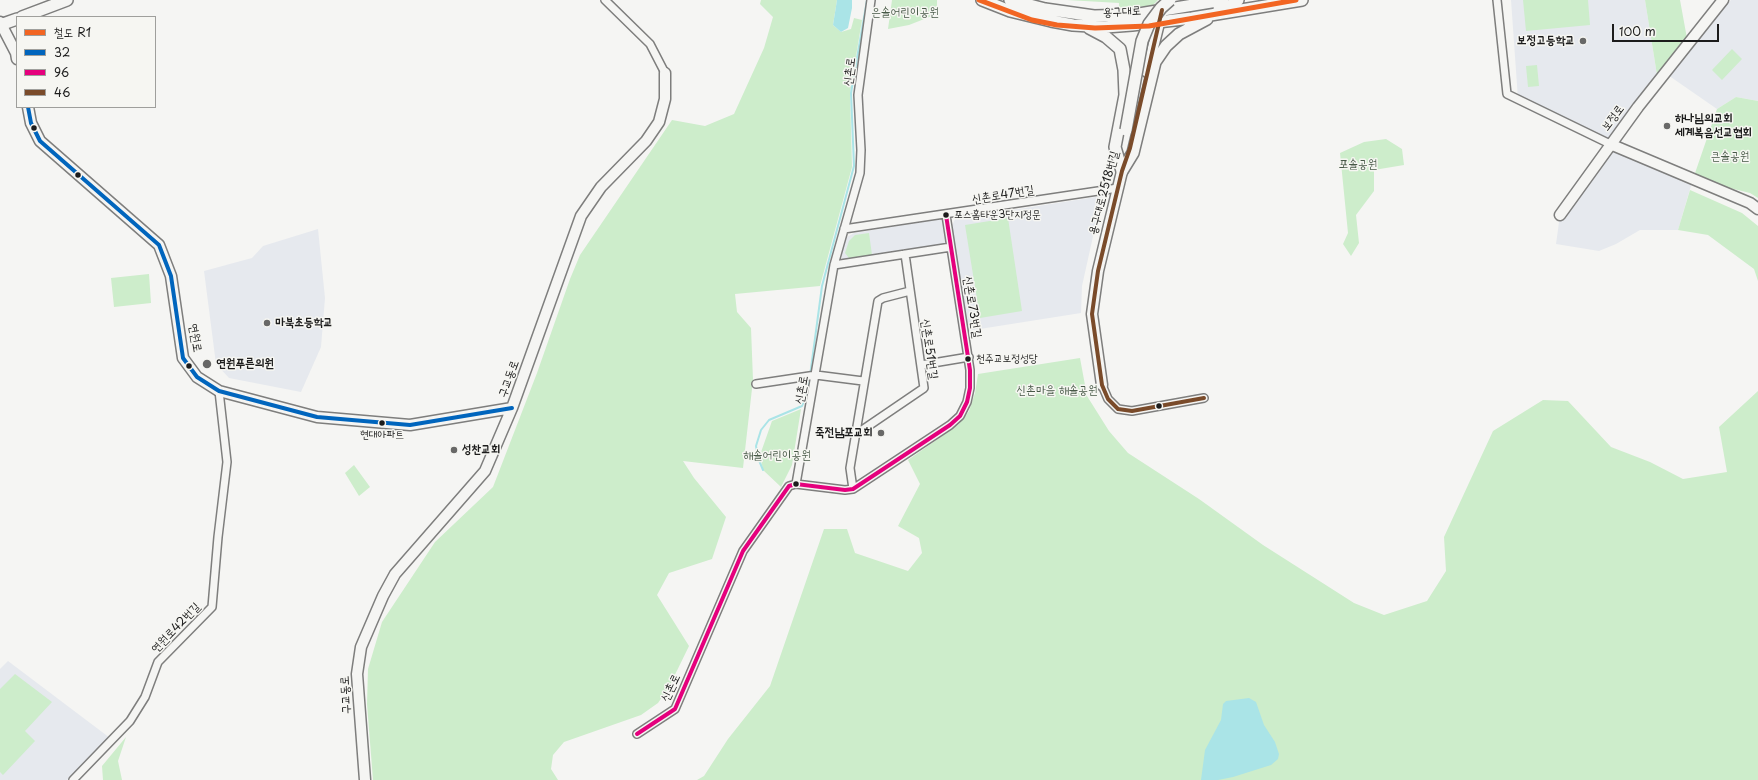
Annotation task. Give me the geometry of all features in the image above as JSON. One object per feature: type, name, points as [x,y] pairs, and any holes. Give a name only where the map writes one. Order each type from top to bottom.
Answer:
[{"type":"main road","points":[[25,16],[67,0]]},
{"type":"main road","name":"용구대로","points":[[982,0],[1010,11],[1037,18],[1085,26],[1159,23],[1212,16],[1302,0]]},
{"type":"main road","name":"용구대로","points":[[1010,0],[1045,9],[1094,16],[1117,16],[1222,0]]},
{"type":"main road","points":[[1122,171],[1121,151],[1142,41],[1149,24],[1161,8],[1170,0]]},
{"type":"main road","points":[[1192,18],[1190,16],[1191,14],[1229,7],[1238,0]]},
{"type":"main road","points":[[1073,25],[1082,22],[1119,23],[1122,20],[1117,16]]},
{"type":"main road","points":[[1122,171],[1133,153],[1155,62],[1166,46],[1179,34],[1212,16]]},
{"type":"main road","points":[[1,24],[16,19]]},
{"type":"main road","points":[[1085,26],[1106,37],[1120,49],[1124,70],[1125,95],[1115,147],[1122,171]]},
{"type":"street","name":"구교동로","points":[[365,780],[357,674],[361,646],[383,596],[396,574],[485,471],[512,408],[581,216],[601,187],[646,141],[659,122],[665,99],[665,74],[650,44],[605,0]]},
{"type":"street","name":"신촌로","points":[[637,734],[675,709],[742,551],[789,486],[796,484],[834,265],[860,174],[861,150],[858,95],[871,0]]},
{"type":"street","points":[[1498,0],[1507,94],[1610,144],[1560,215]]},
{"type":"street","name":"보정로","points":[[1723,0],[1610,144],[1750,203],[1758,209]]},
{"type":"street","name":"용구대로2518번길","points":[[1102,385],[1092,314],[1098,271],[1122,171],[1130,148],[1162,10]]},
{"type":"street","points":[[1,24],[16,53]]},
{"type":"street","name":"연원로","points":[[28,108],[31,123],[40,141],[158,245],[171,276],[184,358],[197,377],[219,391],[317,417],[410,425],[512,408]]},
{"type":"street","name":"신촌로47번길","points":[[844,229],[946,215],[1118,188]]},
{"type":"street","name":"신촌로73번길","points":[[853,489],[950,425],[960,416],[967,402],[970,388],[969,357],[946,215]]},
{"type":"street","points":[[834,265],[951,247]]},
{"type":"street","name":"신촌로51번길","points":[[855,435],[924,388],[904,254]]},
{"type":"street","points":[[796,484],[845,490],[853,489],[850,468],[863,381],[878,301],[883,298],[910,291]]},
{"type":"street","points":[[921,365],[969,357]]},
{"type":"street","points":[[756,384],[816,374],[863,381]]},
{"type":"street","points":[[1102,385],[1108,399],[1118,409],[1132,411],[1204,398]]},
{"type":"street","name":"연원로42번길","points":[[73,780],[130,721],[145,697],[158,662],[212,607],[218,537],[227,462],[219,391]]},
{"type":"shaded area","name":"보정고등학교","points":[[1511,0],[1645,0],[1658,81],[1611,144],[1693,179],[1678,230],[1640,230],[1616,244],[1599,251],[1556,244],[1560,215],[1610,144],[1518,99]]},
{"type":"shaded area","points":[[1731,0],[1758,0],[1758,101],[1736,97],[1717,109],[1665,73]]},
{"type":"shaded area","points":[[1102,196],[1082,286],[1081,313],[967,331],[952,226],[955,219]]},
{"type":"shaded area","points":[[942,219],[946,245],[844,261],[842,259],[842,249],[847,237],[854,233]]},
{"type":"shaded area","name":"마북초등학교","points":[[318,229],[325,298],[321,347],[301,392],[229,378],[216,364],[204,271],[252,258],[263,246]]},
{"type":"shaded area","points":[[8,661],[110,738],[67,780],[0,780],[0,669]]},
{"type":"green space","points":[[761,0],[837,0],[833,25],[841,32],[851,29],[854,18],[862,20],[850,92],[852,167],[820,286],[735,294],[737,312],[751,328],[753,380],[743,468],[683,461],[694,478],[726,517],[712,559],[669,573],[657,595],[689,646],[669,687],[658,703],[641,715],[564,742],[553,755],[551,769],[558,780],[373,780],[367,704],[368,669],[382,622],[435,542],[493,487],[580,255],[672,120],[705,126],[734,114],[764,48],[773,17],[760,4]]},
{"type":"green space","name":"은솔어린이공원","points":[[892,0],[937,0],[937,14],[909,25],[888,29]]},
{"type":"green space","points":[[1067,0],[1158,0],[1152,6],[1119,8],[1119,3]]},
{"type":"green space","points":[[1523,0],[1588,0],[1590,25],[1526,31]]},
{"type":"green space","points":[[1645,0],[1680,0],[1688,44],[1658,81]]},
{"type":"green space","points":[[1732,49],[1742,59],[1722,80],[1712,70]]},
{"type":"green space","points":[[1537,65],[1539,86],[1528,87],[1526,66]]},
{"type":"green space","name":"큰솔공원","points":[[1736,97],[1758,101],[1758,198],[1750,193],[1693,179],[1717,109]]},
{"type":"green space","name":"포솔공원","points":[[1386,139],[1402,149],[1404,165],[1374,170],[1374,191],[1356,215],[1359,243],[1351,256],[1343,244],[1348,233],[1340,153],[1364,142]]},
{"type":"green space","points":[[1690,190],[1742,213],[1758,226],[1758,281],[1754,269],[1708,235],[1678,230]]},
{"type":"green space","points":[[1008,218],[1022,311],[980,318],[965,225]]},
{"type":"green space","points":[[869,233],[872,255],[849,258],[845,253],[849,241],[855,235]]},
{"type":"green space","points":[[149,274],[151,303],[114,307],[111,278]]},
{"type":"green space","name":"신촌마을 해솔공원","points":[[1080,358],[1087,396],[1109,431],[1128,453],[1199,499],[1263,545],[1354,603],[1384,615],[1427,601],[1446,571],[1444,537],[1493,431],[1543,400],[1568,401],[1611,447],[1650,462],[1683,479],[1727,472],[1719,427],[1758,391],[1758,780],[697,780],[704,776],[728,739],[770,686],[824,529],[847,529],[855,553],[908,571],[922,553],[919,538],[898,526],[920,484],[908,460],[959,424],[969,411],[975,393],[978,374]]},
{"type":"green space","name":"해솔어린이공원","points":[[801,409],[792,465],[781,487],[763,470],[760,455],[772,421]]},
{"type":"green space","points":[[354,465],[370,487],[359,496],[345,473]]},
{"type":"green space","points":[[15,674],[52,702],[25,731],[35,741],[3,775],[0,772],[0,689]]},
{"type":"green space","points":[[126,737],[118,761],[122,780],[103,780],[102,766]]},
{"type":"water","points":[[837,0],[852,0],[848,28],[841,32],[833,25]]},
{"type":"water","points":[[1249,698],[1256,702],[1264,725],[1275,742],[1279,754],[1278,759],[1271,765],[1233,777],[1218,780],[1201,780],[1205,750],[1221,720],[1223,704],[1226,701]]},
{"type":"waterway","points":[[763,470],[758,458],[756,446],[761,430],[769,420],[802,406],[808,391],[822,286],[854,166],[851,93],[867,0]]},
{"type":"rail line","name":"R1","points":[[979,0],[1032,20],[1057,25],[1095,28],[1149,26],[1296,0]]},
{"type":"transit line","name":"46","points":[[1162,10],[1130,148],[1122,171],[1098,271],[1092,314],[1102,385],[1108,399],[1118,409],[1132,411],[1204,398]]},
{"type":"transit line","name":"32","points":[[28,108],[31,123],[40,141],[159,245],[171,276],[183,358],[197,377],[219,391],[317,417],[410,425],[512,408]]},
{"type":"transit line","name":"96","points":[[637,734],[675,709],[743,551],[789,486],[796,484],[845,490],[853,489],[950,425],[960,416],[967,402],[970,388],[970,370],[946,215]]},
{"type":"place","name":"보정고등학교","points":[[1583,41]]},
{"type":"place","name":"하나님의교회 세계복음선교협회","points":[[1667,126]]},
{"type":"place","name":"포스홈타운3단지정문","points":[[946,215]]},
{"type":"place","name":"마북초등학교","points":[[267,323]]},
{"type":"place","name":"천주교보정성당","points":[[968,359]]},
{"type":"place","name":"연원푸른의원","points":[[207,364]]},
{"type":"place","name":"현대아파트","points":[[382,423]]},
{"type":"place","name":"죽전남포교회","points":[[881,433]]},
{"type":"place","name":"성찬교회","points":[[454,450]]}]
